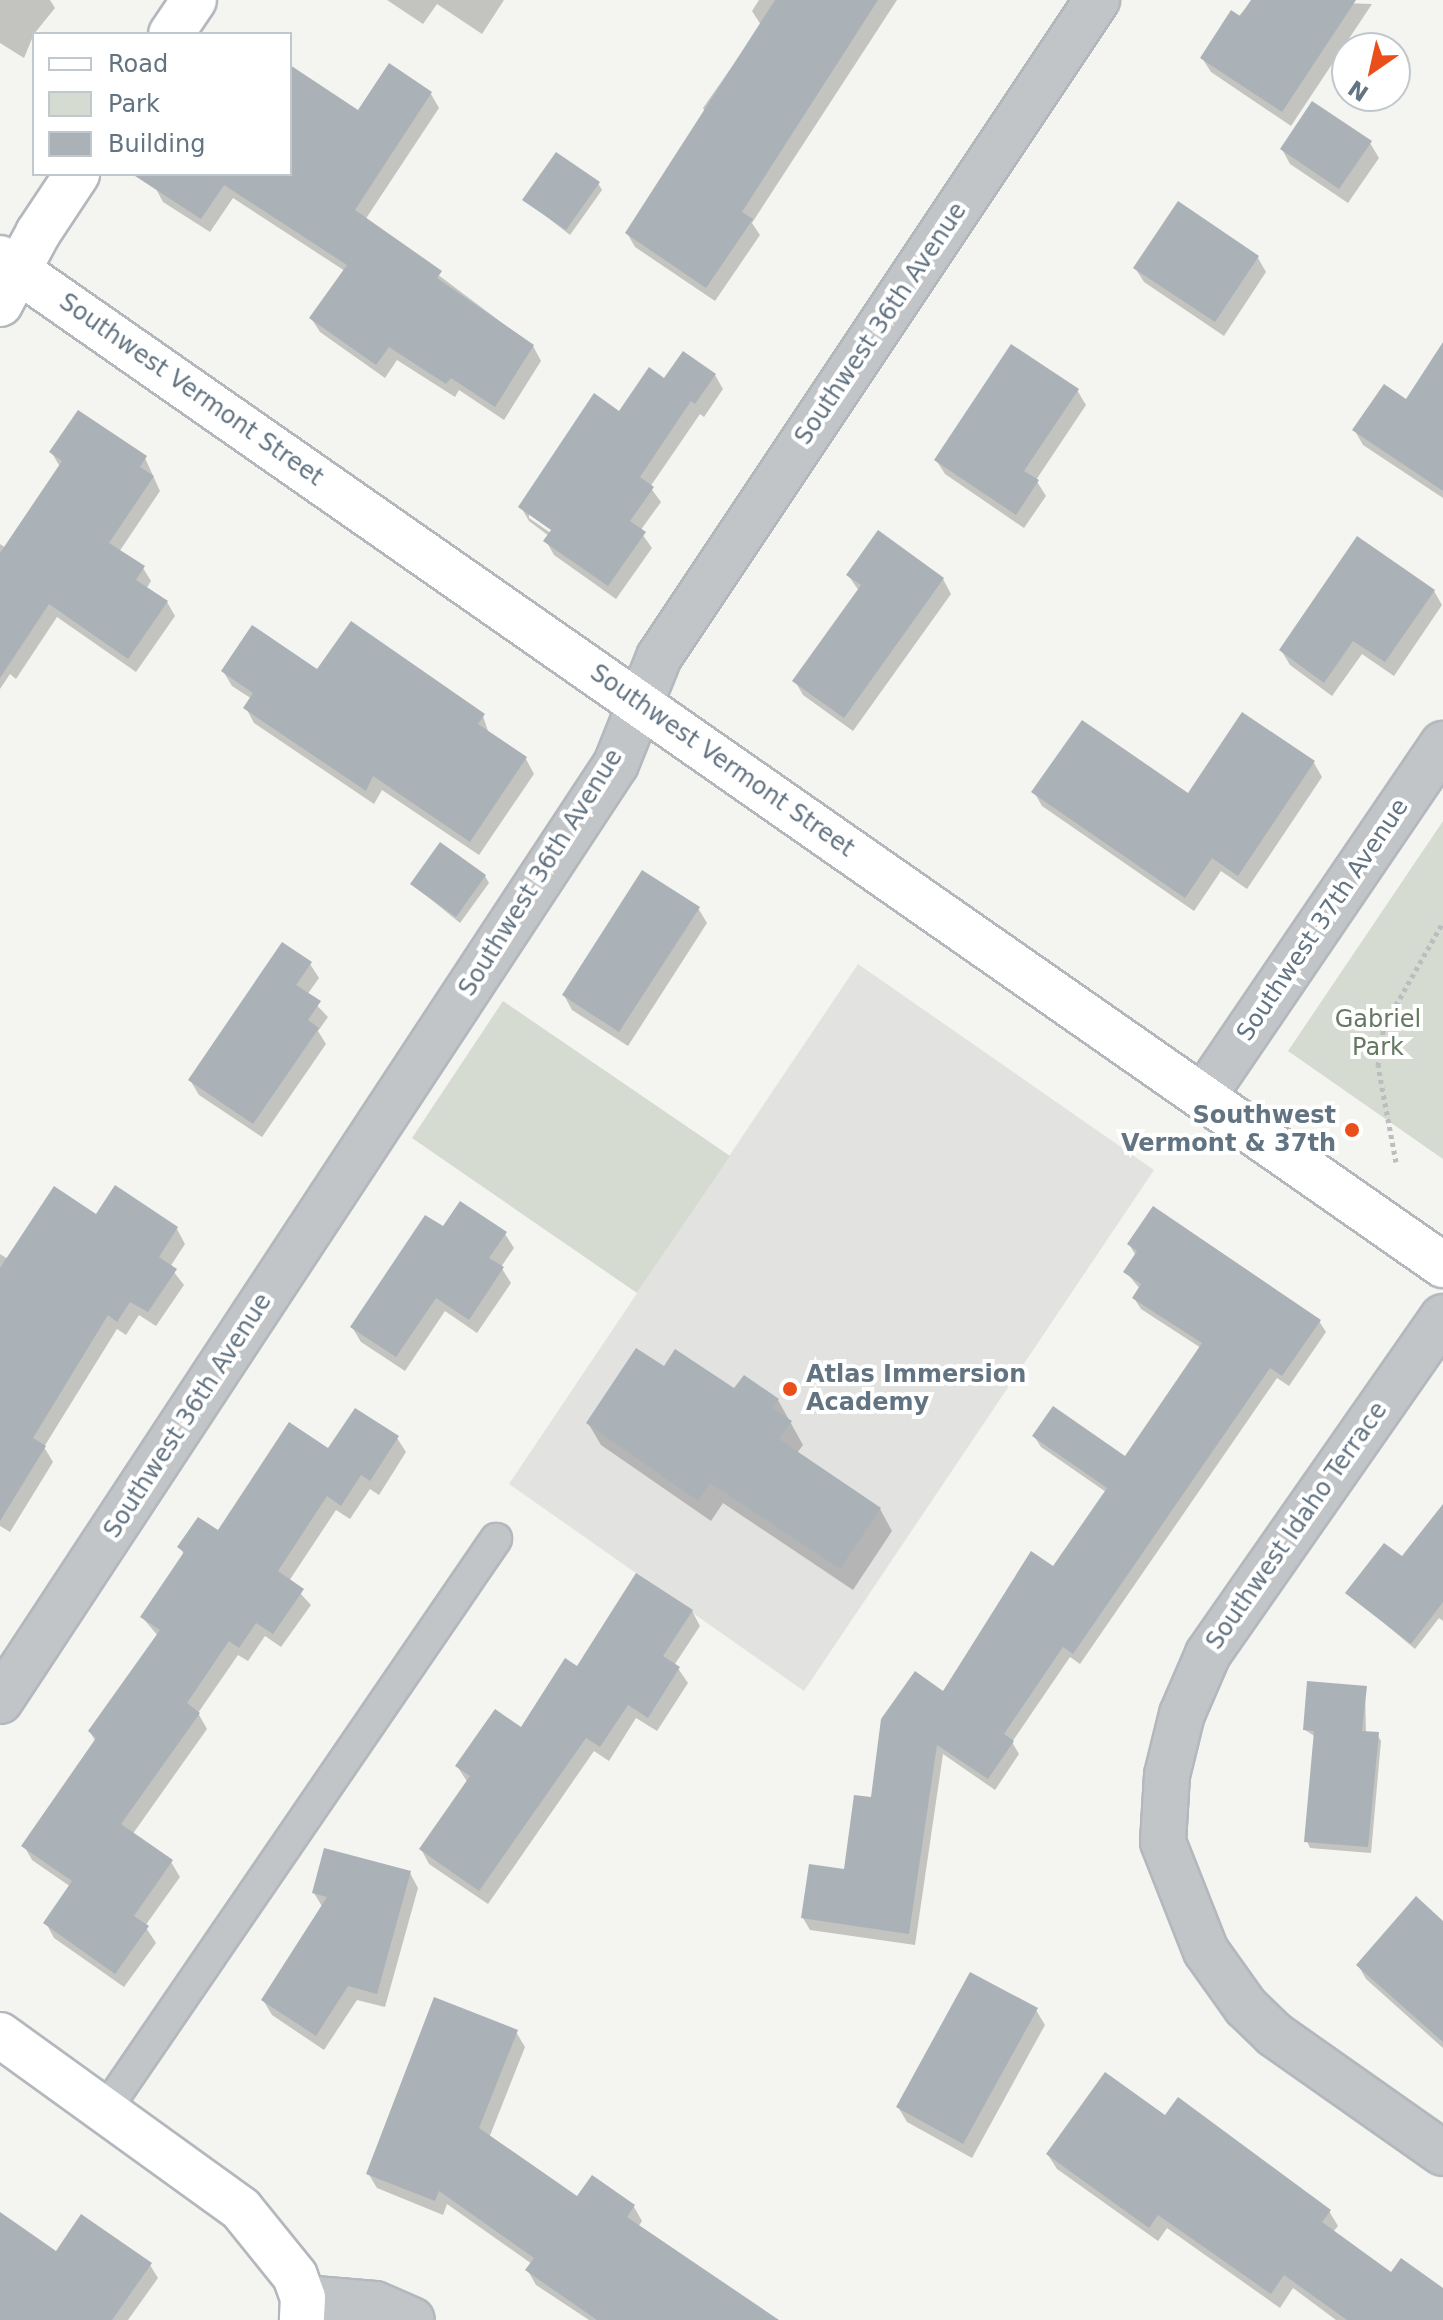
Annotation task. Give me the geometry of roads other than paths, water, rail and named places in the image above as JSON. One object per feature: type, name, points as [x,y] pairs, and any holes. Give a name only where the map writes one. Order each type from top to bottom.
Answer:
[{"type":"main road","points":[[172,32],[194,0]]},
{"type":"main road","points":[[6,278],[76,176]]},
{"type":"main road","name":"Southwest Vermont Street","points":[[6,278],[640,703],[1443,1265]]},
{"type":"main road","points":[[0,2035],[241,2209],[283,2255],[302,2309]]},
{"type":"street","name":"Southwest 36th Avenue","points":[[0,1701],[616,764],[659,657],[1097,0]]},
{"type":"street","name":"Southwest 37th Avenue","points":[[1203,1097],[1443,744]]},
{"type":"street","name":"Southwest Idaho Terrace","points":[[1443,1317],[1208,1654],[1182,1714],[1167,1775],[1163,1842],[1206,1951],[1246,2007],[1275,2035],[1443,2153]]},
{"type":"street","points":[[302,2309],[375,2304],[412,2320]]},
{"type":"lane","points":[[106,2109],[496,1539]]},
{"type":"place","name":"Southwest Vermont & 37th","points":[[1352,1130]]},
{"type":"place","name":"Atlas Immersion Academy","points":[[790,1389]]},
{"type":"park label","name":"Gabriel Park","points":[[1378,1034]]}]
